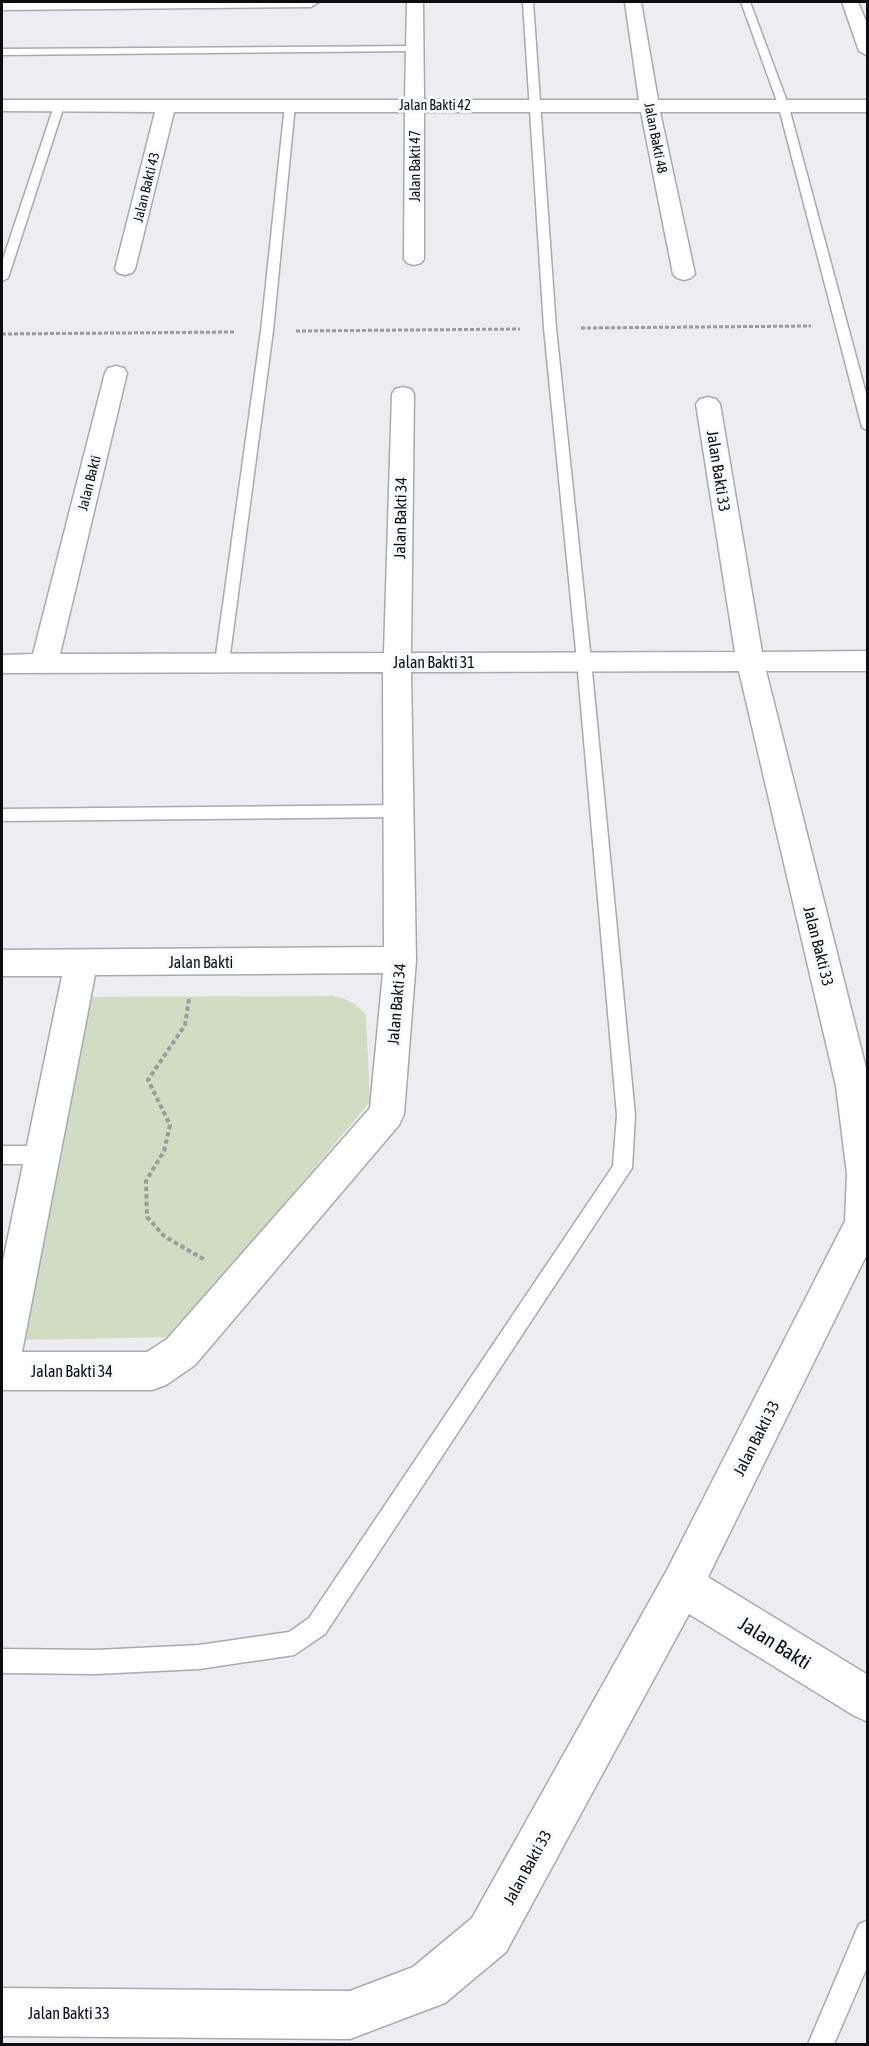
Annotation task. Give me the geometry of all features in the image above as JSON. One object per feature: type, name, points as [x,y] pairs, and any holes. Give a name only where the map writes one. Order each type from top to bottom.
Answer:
[{"type":"street","points":[[2,5],[311,2]]},
{"type":"street","name":"Jalan Bakti 47","points":[[414,259],[415,2]]},
{"type":"street","name":"Jalan Bakti 48","points":[[633,2],[649,104],[684,274]]},
{"type":"street","points":[[849,2],[867,51]]},
{"type":"street","name":"Jalan Bakti 42","points":[[2,106],[783,104],[867,106]]},
{"type":"street","name":"Jalan Bakti 43","points":[[125,269],[166,105]]},
{"type":"street","name":"Jalan Bakti","points":[[45,662],[116,374]]},
{"type":"street","name":"Jalan Bakti 34","points":[[2,1371],[152,1371],[182,1352],[387,1114],[400,960],[397,662],[403,394]]},
{"type":"street","name":"Jalan Bakti 33","points":[[2,2012],[350,2014],[428,1986],[489,1935],[682,1585],[863,1223],[865,1174],[853,1086],[750,661],[708,404]]},
{"type":"street","name":"Jalan Bakti 31","points":[[2,664],[45,662],[867,661]]},
{"type":"street","name":"Jalan Bakti","points":[[2,963],[400,960]]},
{"type":"street","points":[[2,1355],[81,963]]},
{"type":"street","name":"Jalan Bakti","points":[[682,1585],[867,1700]]},
{"type":"lane","points":[[2,1661],[96,1662],[199,1657],[294,1643],[316,1626],[622,1168],[626,1115],[550,328],[528,2]]},
{"type":"lane","points":[[745,2],[783,104],[867,427]]},
{"type":"lane","points":[[2,52],[415,49]]},
{"type":"lane","points":[[2,278],[59,105]]},
{"type":"lane","points":[[222,662],[267,331],[291,105]]},
{"type":"lane","points":[[2,815],[400,811]]},
{"type":"lane","points":[[2,1155],[42,1155]]},
{"type":"lane","points":[[820,2044],[867,1933]]},
{"type":"path","points":[[2,334],[842,326]]},
{"type":"path","points":[[194,962],[185,1025],[148,1080],[170,1125],[164,1151],[146,1181],[147,1217],[164,1236],[240,1284]]},
{"type":"green space","points":[[333,996],[351,1002],[366,1015],[370,1102],[172,1337],[20,1340],[90,997]]}]
